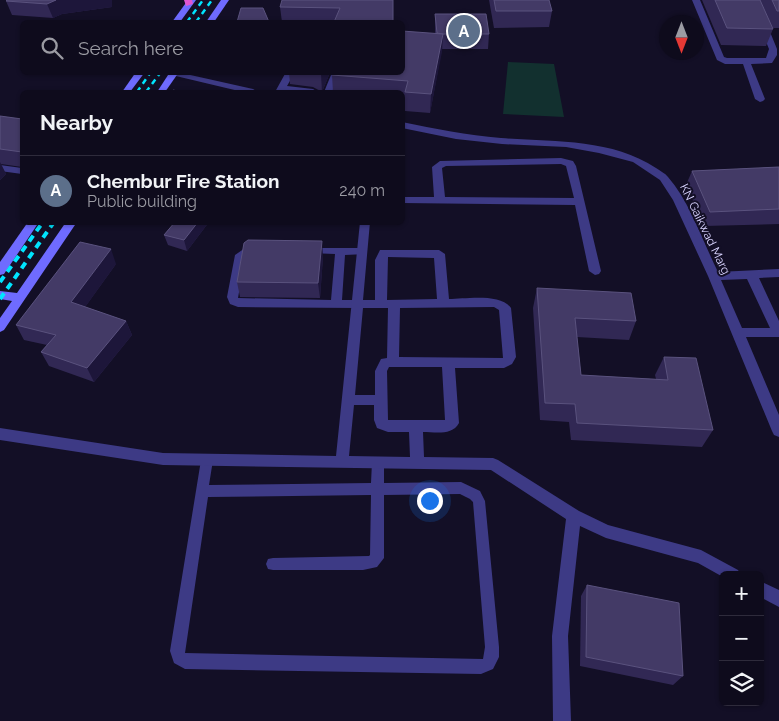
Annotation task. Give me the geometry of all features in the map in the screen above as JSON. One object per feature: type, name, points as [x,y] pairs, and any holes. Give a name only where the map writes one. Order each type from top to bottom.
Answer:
[{"type":"main road","points":[[211,20],[225,0]]},
{"type":"main road","points":[[177,20],[190,1]]},
{"type":"main road","points":[[128,90],[139,75]]},
{"type":"main road","points":[[163,90],[174,75]]},
{"type":"main road","points":[[0,271],[32,225]]},
{"type":"main road","points":[[0,327],[70,225]]},
{"type":"main road","points":[[0,296],[20,298]]},
{"type":"street","points":[[696,0],[720,58],[726,61],[769,60],[776,49],[752,0]]},
{"type":"street","points":[[746,61],[760,99]]},
{"type":"street","points":[[179,75],[244,90]]},
{"type":"street","points":[[280,90],[289,75]]},
{"type":"street","points":[[329,90],[335,75]]},
{"type":"street","name":"KN Gaikwad Marg","points":[[405,126],[474,138],[566,144],[599,150],[638,160],[664,178],[678,200],[714,276],[779,431]]},
{"type":"street","points":[[440,201],[437,168],[444,162],[561,160],[569,163],[580,202],[595,271]]},
{"type":"street","points":[[0,168],[20,171]]},
{"type":"street","points":[[405,200],[580,202]]},
{"type":"street","points":[[342,462],[365,225]]},
{"type":"street","points":[[393,362],[388,304],[381,278],[381,260],[384,253],[439,254],[444,303]]},
{"type":"street","points":[[738,333],[779,332],[750,274]]},
{"type":"street","points":[[714,276],[778,275]]},
{"type":"street","points":[[360,277],[381,278]]},
{"type":"street","points":[[357,304],[496,303],[505,308],[510,357],[504,363],[448,362],[385,363],[382,367],[382,424],[388,426],[449,426],[452,423],[448,362]]},
{"type":"street","points":[[348,400],[381,400]]},
{"type":"street","points":[[416,426],[418,463]]},
{"type":"street","points":[[0,434],[163,459],[493,464],[574,516],[615,534],[701,557],[726,571]]},
{"type":"street","points":[[562,721],[560,636],[574,516]]},
{"type":"street","points":[[764,590],[779,598]]},
{"type":"lane","points":[[262,249],[248,249],[240,255],[232,297],[234,301],[245,304],[357,304]]},
{"type":"lane","points":[[301,250],[362,252]]},
{"type":"lane","points":[[336,304],[340,251]]},
{"type":"lane","points":[[202,491],[461,488],[475,495],[479,501],[492,647],[492,656],[488,664],[481,667],[185,662],[179,658],[177,651],[202,491],[207,460]]},
{"type":"lane","points":[[273,564],[363,564],[372,562],[376,558],[378,549],[378,462]]},
{"type":"green space","points":[[508,62],[554,64],[564,117],[503,114]]},
{"type":"building","points":[[7,0],[56,0],[47,4]]},
{"type":"building","points":[[282,0],[393,0],[393,20],[335,20],[340,8],[280,7]]},
{"type":"building","points":[[494,0],[549,0],[552,11],[496,11]]},
{"type":"building","points":[[715,0],[760,0],[773,29],[727,28]]},
{"type":"building","points":[[772,0],[779,0],[779,11],[777,11]]},
{"type":"building","points":[[241,8],[263,8],[268,20],[238,20]]},
{"type":"building","points":[[435,14],[486,14],[489,34],[437,33]]},
{"type":"building","points":[[405,31],[443,34],[431,94],[405,92],[408,81],[332,75],[405,75]]},
{"type":"building","points":[[0,116],[20,119],[20,152],[0,149]]},
{"type":"building","points":[[779,167],[779,209],[710,212],[692,171]]},
{"type":"building","points":[[172,225],[196,225],[184,240],[164,235]]},
{"type":"building","points":[[248,240],[322,241],[318,283],[237,282],[244,243]]},
{"type":"building","points":[[80,242],[111,249],[71,302],[126,321],[87,368],[41,352],[56,335],[16,325]]},
{"type":"building","points":[[537,288],[631,293],[636,321],[575,318],[581,375],[668,380],[664,357],[696,358],[713,430],[577,423],[575,404],[545,403]]},
{"type":"building","points":[[587,585],[679,603],[683,676],[586,657]]},
{"type":"railway","points":[[188,20],[203,0]]},
{"type":"railway","points":[[197,20],[212,0]]},
{"type":"railway","points":[[138,90],[149,75]]},
{"type":"railway","points":[[148,90],[159,75]]},
{"type":"railway","points":[[0,282],[41,225]]},
{"type":"railway","points":[[0,299],[52,225]]},
{"type":"place","name":"Chembur Fire Station","points":[[464,31]]}]
